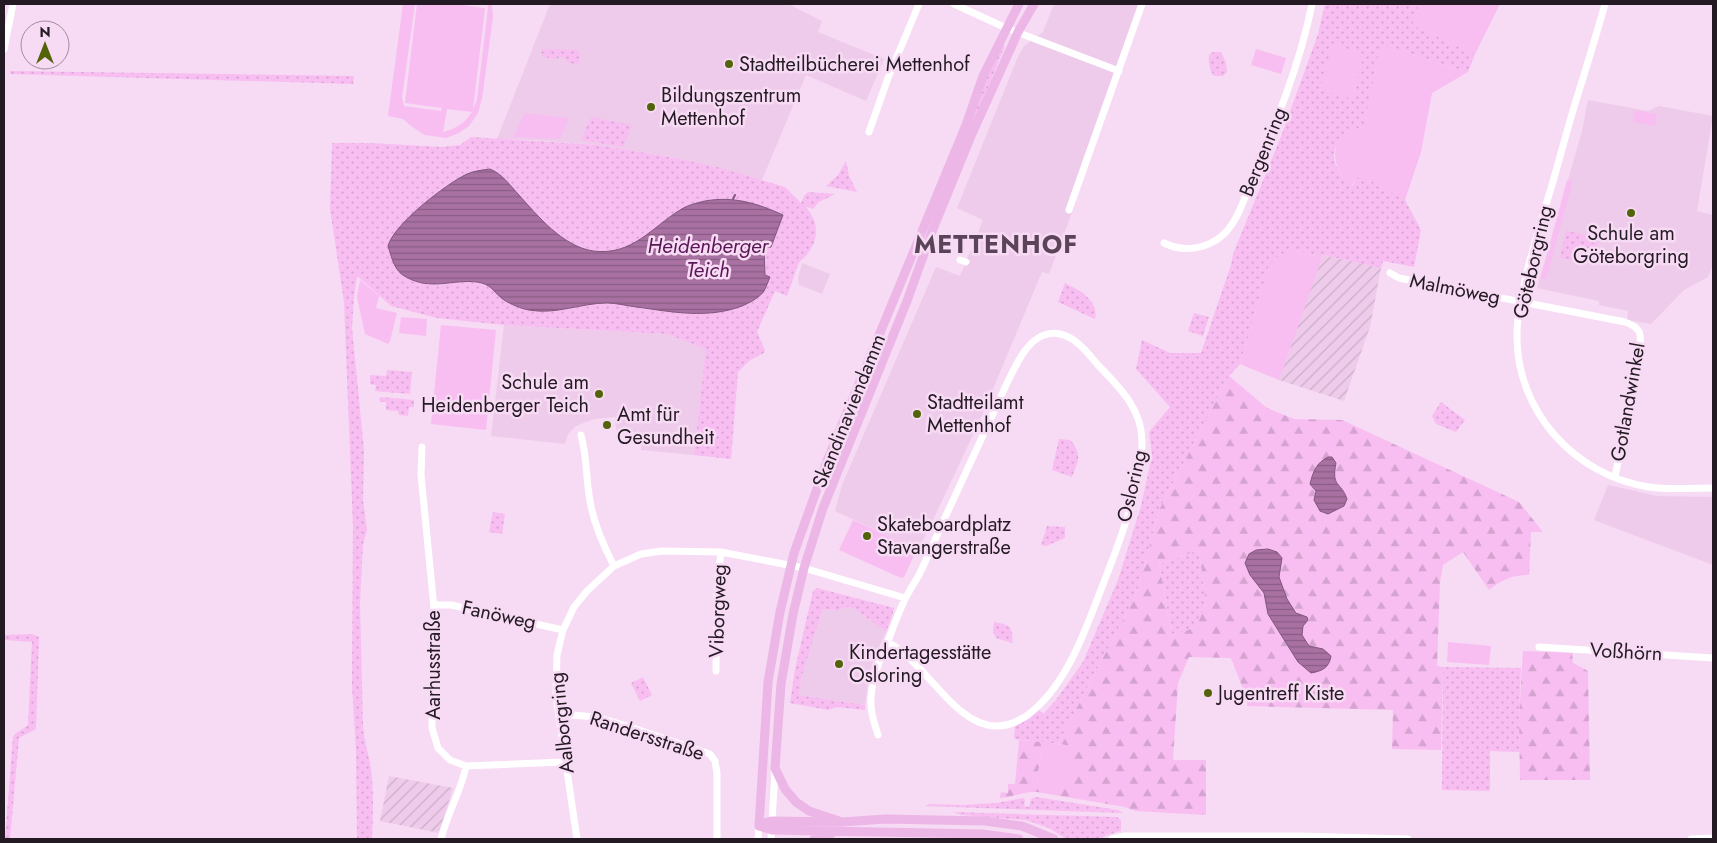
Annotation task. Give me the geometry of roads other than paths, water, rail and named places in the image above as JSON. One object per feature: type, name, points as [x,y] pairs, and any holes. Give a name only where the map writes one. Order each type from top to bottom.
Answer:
[{"type":"main road","name":"Skandinaviendamm","points":[[759,825],[768,682],[780,612],[791,566],[827,461],[966,125],[983,76],[1019,4]]},
{"type":"main road","name":"Skandinaviendamm","points":[[842,822],[809,811],[796,802],[785,790],[775,768],[782,675],[793,614],[804,568],[823,508],[904,309],[933,229],[971,136],[1018,32],[1034,4]]},
{"type":"main road","points":[[772,830],[886,819],[994,822],[1022,826],[1054,839]]},
{"type":"main road","points":[[759,825],[772,830],[982,834],[1019,839]]},
{"type":"main road","points":[[814,839],[841,832]]},
{"type":"street","points":[[4,49],[13,4]]},
{"type":"street","points":[[869,132],[884,88],[919,4]]},
{"type":"street","points":[[954,4],[1006,28],[1119,71]]},
{"type":"street","points":[[1069,210],[1142,4]]},
{"type":"street","name":"Bergenring","points":[[1164,243],[1182,249],[1201,247],[1223,235],[1233,222],[1295,73],[1312,4]]},
{"type":"street","name":"Göteborgring","points":[[1605,4],[1540,222],[1520,301],[1517,336],[1519,365],[1527,391],[1540,414],[1559,440],[1577,457],[1605,474],[1650,487],[1713,488]]},
{"type":"street","name":"Malmöweg","points":[[1390,273],[1399,278],[1520,301]]},
{"type":"street","name":"Gotlandwinkel","points":[[1520,301],[1626,322],[1638,329],[1640,334],[1640,350],[1615,477]]},
{"type":"street","name":"Osloring","points":[[878,735],[871,711],[871,696],[878,664],[887,642],[905,598],[926,559],[1023,353],[1035,339],[1045,334],[1062,334],[1072,339],[1087,352],[1125,394],[1138,416],[1142,444],[1134,492],[1114,557],[1085,629],[1066,668],[1040,704],[1025,718],[1010,724],[992,726],[976,721],[960,711],[902,651],[887,642]]},
{"type":"street","points":[[581,436],[586,454],[589,499],[594,520],[599,537],[614,566]]},
{"type":"street","name":"Aarhusstraße","points":[[422,448],[421,475],[434,605],[435,644],[432,728],[438,748],[450,760],[466,766],[565,762]]},
{"type":"street","name":"Aalborgring","points":[[577,839],[556,696],[558,646],[563,630],[574,608],[587,591],[614,566],[641,554],[662,551],[721,552],[804,568],[905,598]]},
{"type":"street","name":"Viborgweg","points":[[716,671],[717,589],[721,552]]},
{"type":"street","name":"Fanöweg","points":[[434,605],[452,605],[563,630]]},
{"type":"street","name":"Voßhörn","points":[[1539,647],[1713,658]]},
{"type":"street","name":"Randersstraße","points":[[559,714],[596,717],[710,754],[715,761],[717,773],[717,839]]},
{"type":"street","points":[[441,839],[447,816],[466,766]]},
{"type":"street","name":"Skandinaviendamm","points":[[772,830],[775,768]]},
{"type":"street","name":"Skandinaviendamm","points":[[758,839],[759,825]]},
{"type":"street","points":[[1112,839],[1131,836],[1302,836],[1408,839]]},
{"type":"street","points":[[1691,839],[1713,838]]},
{"type":"water","name":"Heidenberger Teich","points":[[490,169],[505,180],[542,220],[561,237],[582,248],[593,251],[607,251],[630,245],[689,205],[725,199],[764,207],[783,215],[771,247],[764,248],[765,275],[770,277],[764,291],[751,302],[729,310],[690,313],[614,303],[549,311],[529,310],[507,302],[489,286],[482,283],[468,281],[442,284],[424,283],[415,281],[402,274],[394,264],[388,246],[400,227],[422,205],[447,186],[472,172]]},
{"type":"water","points":[[1328,457],[1332,457],[1336,463],[1336,481],[1347,499],[1344,506],[1328,514],[1320,511],[1314,500],[1316,491],[1310,484],[1316,468]]},
{"type":"water","points":[[1268,549],[1277,552],[1282,558],[1279,577],[1287,599],[1296,613],[1307,617],[1308,620],[1303,626],[1302,635],[1309,646],[1323,649],[1331,656],[1329,663],[1322,670],[1311,673],[1298,662],[1268,614],[1264,593],[1250,575],[1245,563],[1249,554],[1256,550]]},
{"type":"waterway","points":[[733,199],[735,195]]},
{"type":"place","name":"Stadtteilbücherei Mettenhof","points":[[729,64]]},
{"type":"place","name":"Bildungszentrum Mettenhof","points":[[651,107]]},
{"type":"place","name":"Schule am Göteborgring","points":[[1631,213]]},
{"type":"place","name":"Schule am Heidenberger Teich","points":[[599,394]]},
{"type":"place","name":"Stadtteilamt Mettenhof","points":[[917,414]]},
{"type":"place","name":"Amt für Gesundheit","points":[[607,425]]},
{"type":"place","name":"Skateboardplatz Stavangerstraße","points":[[867,536]]},
{"type":"place","name":"Kindertagesstätte Osloring","points":[[839,664]]},
{"type":"place","name":"Jugentreff Kiste","points":[[1208,693]]},
{"type":"district","name":"METTENHOF","points":[[996,244]]}]
